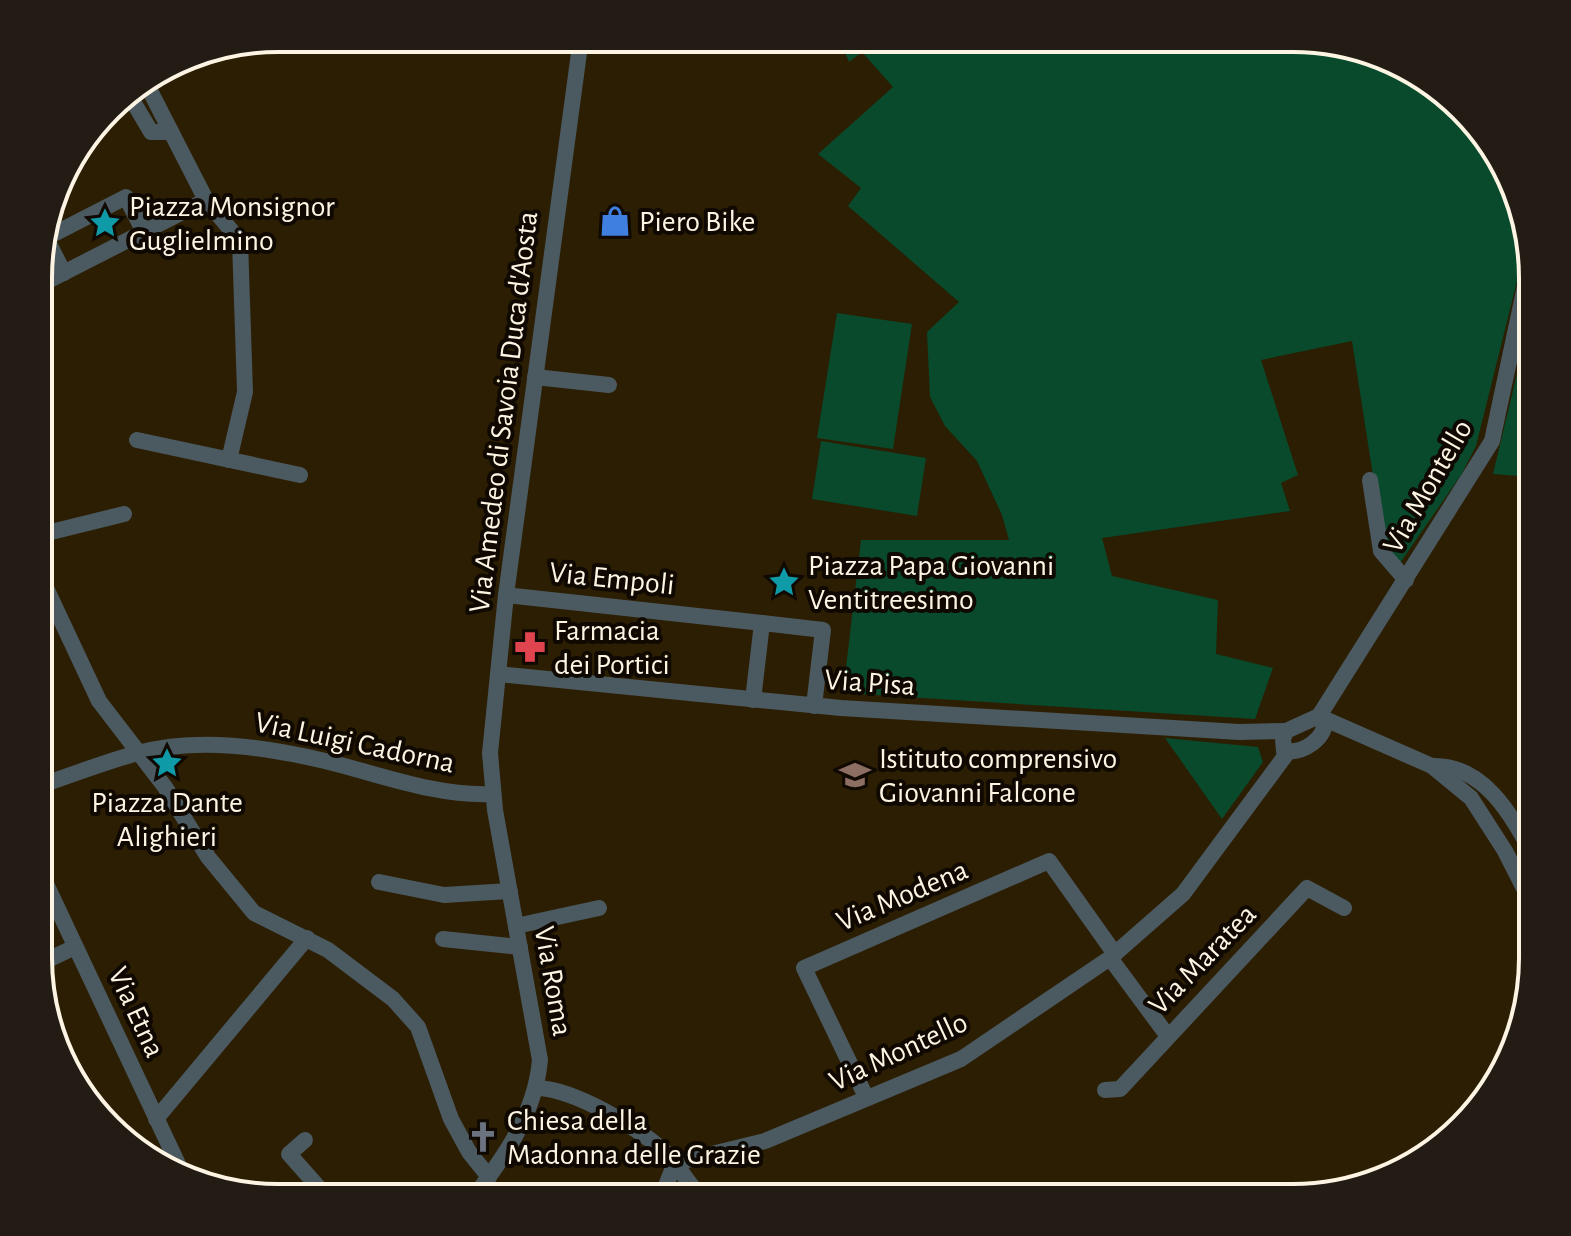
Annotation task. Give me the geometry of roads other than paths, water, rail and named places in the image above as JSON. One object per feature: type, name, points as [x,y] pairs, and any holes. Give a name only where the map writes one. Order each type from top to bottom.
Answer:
[{"type":"street","name":"Via Amedeo di Savoia Duca d'Aosta","points":[[493,794],[490,753],[506,595],[579,52]]},
{"type":"street","points":[[151,92],[206,200],[240,241],[245,392],[229,460]]},
{"type":"street","points":[[134,104],[151,132],[171,132]]},
{"type":"street","points":[[58,232],[126,197],[144,232]]},
{"type":"street","points":[[52,279],[206,200]]},
{"type":"street","points":[[54,253],[64,273]]},
{"type":"street","name":"Via Montello","points":[[1319,739],[1325,728],[1322,717],[1492,441],[1519,315]]},
{"type":"street","points":[[535,377],[609,385]]},
{"type":"street","points":[[137,440],[300,475]]},
{"type":"street","points":[[1370,480],[1381,551],[1406,580]]},
{"type":"street","points":[[52,532],[124,514]]},
{"type":"street","name":"Via Empoli","points":[[506,595],[823,630],[814,706]]},
{"type":"street","points":[[52,601],[99,701],[165,787],[208,857],[254,913],[307,938],[393,999],[418,1027],[451,1119],[469,1152],[492,1173]]},
{"type":"street","points":[[753,700],[762,623]]},
{"type":"street","name":"Via Pisa","points":[[498,674],[814,706],[1239,732],[1286,743]]},
{"type":"street","points":[[1286,743],[1322,717],[1374,743],[1432,766],[1471,798],[1519,879]]},
{"type":"street","points":[[1286,743],[1319,739],[1374,743]]},
{"type":"street","name":"Via Montello","points":[[675,1163],[765,1141],[961,1059],[1113,956],[1183,894],[1286,743]]},
{"type":"street","name":"Via Luigi Cadorna","points":[[135,750],[206,744],[322,761],[477,795],[493,794]]},
{"type":"street","points":[[52,781],[135,750]]},
{"type":"street","points":[[1432,766],[1453,765],[1479,779],[1519,822]]},
{"type":"street","name":"Via Roma","points":[[484,1184],[520,1129],[538,1088],[540,1060],[493,794]]},
{"type":"street","points":[[1501,845],[1519,835]]},
{"type":"street","points":[[1511,864],[1519,859]]},
{"type":"street","name":"Via Modena","points":[[866,1097],[804,968],[1049,861],[1113,956]]},
{"type":"street","points":[[379,882],[444,895],[510,891]]},
{"type":"street","name":"Via Maratea","points":[[1105,1090],[1120,1089],[1307,888],[1344,908]]},
{"type":"street","name":"Via Etna","points":[[52,897],[175,1159]]},
{"type":"street","points":[[516,926],[599,908]]},
{"type":"street","points":[[156,1119],[307,938]]},
{"type":"street","points":[[443,939],[520,947]]},
{"type":"street","points":[[52,958],[75,947]]},
{"type":"street","points":[[1113,956],[1167,1035]]},
{"type":"street","points":[[538,1088],[551,1089],[606,1112],[664,1151],[689,1184]]},
{"type":"street","points":[[305,1140],[289,1154],[316,1184]]},
{"type":"street","points":[[669,1184],[675,1163]]},
{"type":"place","name":"Piero Bike","points":[[615,221]]},
{"type":"place","name":"Piazza Monsignor Guglielmino","points":[[105,223]]},
{"type":"place","name":"Piazza Papa Giovanni Ventitreesimo","points":[[784,582]]},
{"type":"place","name":"Farmacia dei Portici","points":[[530,647]]},
{"type":"place","name":"Piazza Dante Alighieri","points":[[167,763]]},
{"type":"place","name":"Istituto comprensivo Giovanni Falcone","points":[[855,775]]},
{"type":"place","name":"Chiesa della Madonna delle Grazie","points":[[483,1137]]}]
